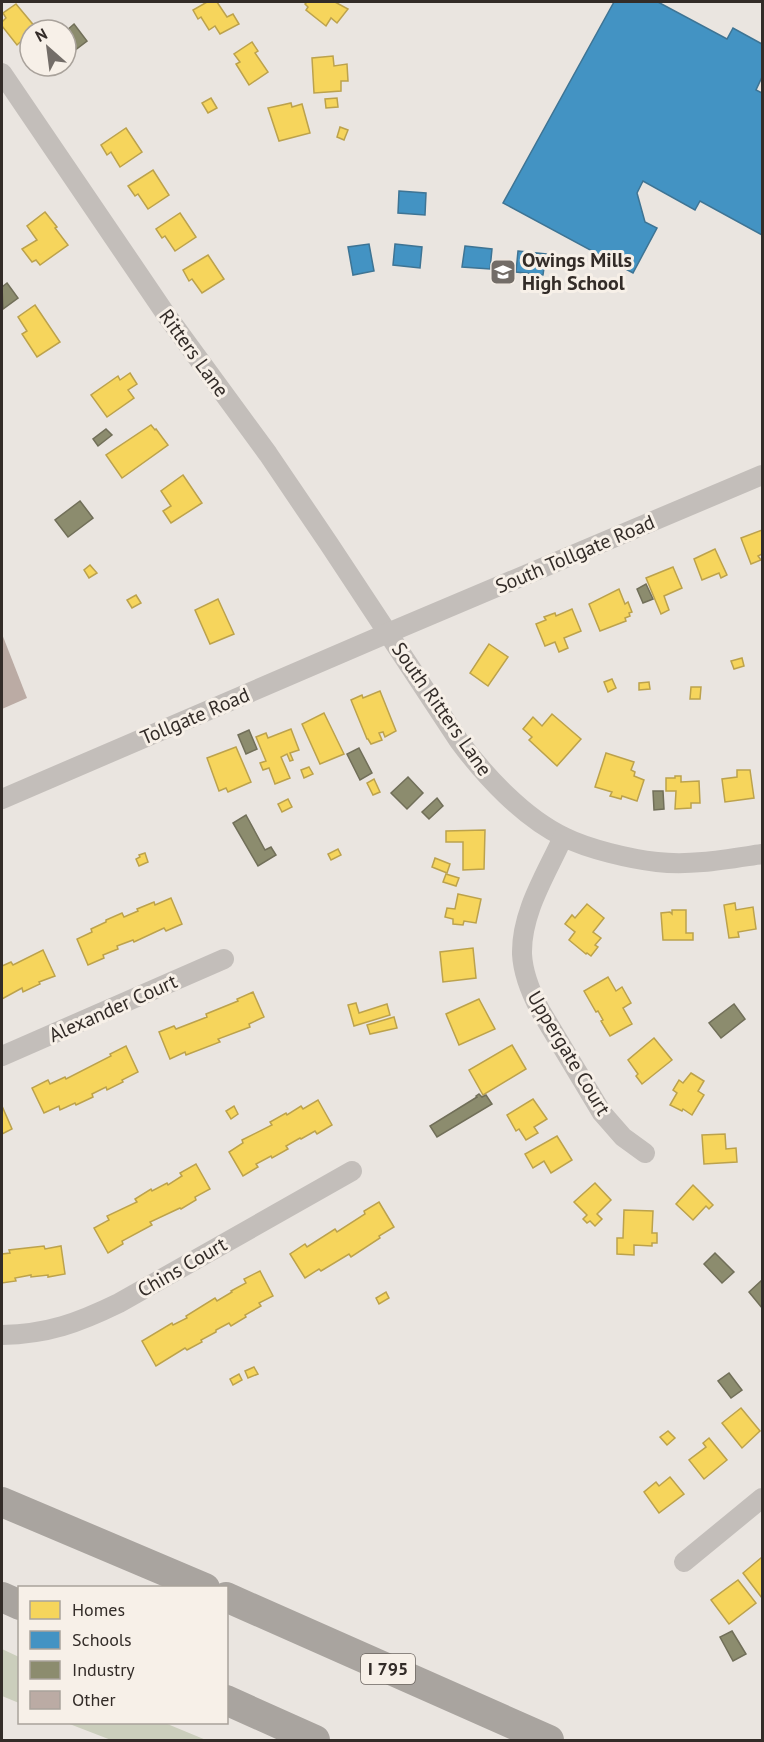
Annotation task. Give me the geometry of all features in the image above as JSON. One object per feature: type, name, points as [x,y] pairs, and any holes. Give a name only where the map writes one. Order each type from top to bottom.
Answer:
[{"type":"highway","points":[[2,1502],[203,1586]]},
{"type":"highway","points":[[2,1597],[18,1604]]},
{"type":"highway","name":"I 795","points":[[228,1598],[549,1740]]},
{"type":"highway","points":[[228,1701],[315,1740]]},
{"type":"street","name":"Ritters Lane","points":[[2,73],[167,316],[268,454],[388,633]]},
{"type":"street","name":"South Tollgate Road","points":[[388,633],[762,475]]},
{"type":"street","name":"Tollgate Road","points":[[2,799],[388,633]]},
{"type":"street","name":"South Ritters Lane","points":[[388,633],[480,769],[513,801],[563,837],[631,858],[658,862],[726,860],[762,854]]},
{"type":"street","name":"Uppergate Court","points":[[563,837],[531,907],[524,932],[522,954],[525,974],[540,1010],[602,1113],[623,1137],[645,1153]]},
{"type":"street","name":"Alexander Court","points":[[2,1056],[224,959]]},
{"type":"street","name":"Chins Court","points":[[2,1335],[21,1335],[53,1330],[86,1319],[119,1303],[352,1171]]},
{"type":"street","points":[[684,1562],[762,1498]]},
{"type":"green space","points":[[2,1649],[18,1657],[18,1703],[2,1696]]},
{"type":"green space","points":[[70,1724],[167,1724],[206,1740],[111,1740]]},
{"type":"building: Homes","points":[[207,2],[217,2],[227,17],[233,14],[239,24],[220,34],[215,26],[209,30],[201,17],[198,19],[193,10]]},
{"type":"building: Homes","points":[[307,2],[335,2],[348,9],[337,23],[331,18],[326,26],[306,10]]},
{"type":"building: Homes","points":[[16,4],[28,18],[18,18],[17,45],[2,26],[6,18],[3,13]]},
{"type":"building: Homes","points":[[252,42],[258,51],[255,53],[268,72],[249,85],[236,64],[240,62],[234,54]]},
{"type":"building: Homes","points":[[333,56],[334,66],[347,64],[348,81],[341,81],[341,91],[314,93],[312,58]]},
{"type":"building: Homes","points":[[211,98],[217,108],[208,113],[202,103]]},
{"type":"building: Homes","points":[[337,98],[338,107],[326,108],[325,99]]},
{"type":"building: Homes","points":[[291,103],[292,107],[302,104],[310,133],[279,141],[268,108]]},
{"type":"building: Homes","points":[[340,127],[348,130],[344,140],[337,137]]},
{"type":"building: Homes","points":[[126,128],[142,152],[120,167],[111,152],[107,155],[101,145]]},
{"type":"building: Homes","points":[[153,170],[169,195],[148,209],[138,194],[135,196],[128,186]]},
{"type":"building: Homes","points":[[45,212],[68,245],[40,265],[36,260],[32,262],[22,249],[37,240],[27,226]]},
{"type":"building: Homes","points":[[180,213],[196,237],[175,251],[165,236],[162,238],[156,229]]},
{"type":"building: Homes","points":[[208,255],[224,279],[202,293],[192,279],[189,281],[183,270]]},
{"type":"building: Homes","points":[[35,305],[60,342],[37,357],[22,334],[27,331],[18,317]]},
{"type":"building: Homes","points":[[130,373],[137,384],[128,390],[134,398],[107,417],[91,395],[118,376],[120,380]]},
{"type":"building: Homes","points":[[151,425],[168,445],[122,478],[106,455]]},
{"type":"building: Homes","points":[[183,475],[202,503],[171,523],[163,511],[171,506],[161,491]]},
{"type":"building: Homes","points":[[762,530],[762,554],[758,556],[761,560],[751,564],[741,538]]},
{"type":"building: Homes","points":[[715,549],[727,575],[721,578],[719,573],[702,580],[694,559]]},
{"type":"building: Homes","points":[[90,565],[97,573],[89,578],[84,570]]},
{"type":"building: Homes","points":[[673,567],[682,588],[664,596],[669,610],[661,614],[646,578]]},
{"type":"building: Homes","points":[[619,589],[625,604],[628,602],[632,612],[625,618],[626,621],[600,631],[589,604]]},
{"type":"building: Homes","points":[[136,595],[141,603],[132,608],[127,600]]},
{"type":"building: Homes","points":[[218,599],[234,634],[210,644],[195,610]]},
{"type":"building: Homes","points":[[572,609],[581,631],[564,638],[568,648],[559,652],[555,642],[545,646],[536,624],[546,620],[544,617],[555,613],[556,616]]},
{"type":"building: Homes","points":[[489,644],[508,657],[488,686],[470,673]]},
{"type":"building: Homes","points":[[742,658],[744,666],[734,669],[731,661]]},
{"type":"building: Homes","points":[[612,679],[616,688],[608,692],[604,682]]},
{"type":"building: Homes","points":[[649,682],[650,689],[639,690],[639,683]]},
{"type":"building: Homes","points":[[691,687],[701,687],[700,699],[690,699]]},
{"type":"building: Homes","points":[[380,691],[396,731],[385,737],[383,732],[379,733],[382,740],[371,744],[351,700]]},
{"type":"building: Homes","points":[[324,713],[344,754],[320,764],[302,724]]},
{"type":"building: Homes","points":[[552,714],[581,739],[557,766],[529,740],[532,737],[523,729],[533,717],[542,726]]},
{"type":"building: Homes","points":[[291,729],[299,750],[290,753],[293,760],[290,761],[287,754],[281,757],[290,778],[275,784],[269,768],[263,770],[260,763],[266,761],[256,737],[266,733],[268,738]]},
{"type":"building: Homes","points":[[236,747],[251,782],[228,792],[226,788],[219,791],[207,758]]},
{"type":"building: Homes","points":[[606,753],[634,762],[631,770],[635,772],[634,776],[644,780],[637,801],[622,796],[621,799],[610,796],[612,792],[595,787]]},
{"type":"building: Homes","points":[[309,767],[313,774],[304,778],[301,770]]},
{"type":"building: Homes","points":[[737,770],[750,770],[754,798],[725,802],[722,779],[737,777]]},
{"type":"building: Homes","points":[[675,776],[681,776],[681,782],[699,781],[700,803],[691,803],[691,808],[675,809],[676,791],[666,791],[666,778],[675,778]]},
{"type":"building: Homes","points":[[374,779],[380,792],[373,795],[367,783]]},
{"type":"building: Homes","points":[[288,799],[292,807],[282,812],[278,804]]},
{"type":"building: Homes","points":[[485,830],[484,869],[463,870],[463,842],[446,842],[446,831]]},
{"type":"building: Homes","points":[[338,849],[341,855],[331,860],[328,854]]},
{"type":"building: Homes","points":[[145,853],[148,862],[139,866],[136,859]]},
{"type":"building: Homes","points":[[435,858],[450,864],[447,873],[432,867]]},
{"type":"building: Homes","points":[[446,874],[459,878],[456,886],[443,882]]},
{"type":"building: Homes","points":[[458,894],[481,899],[476,923],[464,921],[463,925],[453,924],[453,919],[445,917],[447,908],[455,909]]},
{"type":"building: Homes","points":[[171,898],[182,924],[166,931],[164,928],[134,942],[133,940],[117,946],[118,949],[88,965],[77,939],[92,932],[91,929],[106,920],[122,913],[124,917],[154,902],[155,905]]},
{"type":"building: Homes","points":[[735,903],[736,910],[753,907],[756,929],[738,932],[739,937],[729,938],[724,905]]},
{"type":"building: Homes","points":[[587,904],[604,918],[593,932],[601,938],[595,945],[598,947],[591,956],[569,940],[575,932],[565,924],[572,915],[575,918]]},
{"type":"building: Homes","points":[[672,910],[686,910],[686,933],[693,933],[693,940],[663,940],[661,913],[670,912],[672,914]]},
{"type":"building: Homes","points":[[473,948],[476,978],[443,982],[440,952]]},
{"type":"building: Homes","points":[[43,950],[55,976],[23,992],[22,988],[2,999],[2,966],[11,962],[13,965]]},
{"type":"building: Homes","points":[[608,977],[616,991],[622,987],[631,1003],[623,1008],[632,1024],[610,1036],[598,1011],[596,1012],[584,991]]},
{"type":"building: Homes","points":[[253,992],[264,1017],[249,1024],[250,1027],[218,1039],[220,1042],[170,1059],[159,1032],[174,1026],[176,1029],[207,1017],[206,1014]]},
{"type":"building: Homes","points":[[479,999],[495,1029],[459,1045],[446,1014]]},
{"type":"building: Homes","points":[[356,1003],[359,1013],[387,1004],[390,1015],[354,1026],[348,1005]]},
{"type":"building: Homes","points":[[394,1017],[397,1028],[370,1034],[367,1025]]},
{"type":"building: Homes","points":[[654,1038],[672,1060],[642,1084],[628,1060]]},
{"type":"building: Homes","points":[[512,1045],[526,1069],[483,1095],[469,1070]]},
{"type":"building: Homes","points":[[126,1046],[138,1072],[107,1090],[106,1087],[92,1094],[93,1097],[76,1105],[75,1103],[60,1110],[59,1106],[44,1113],[32,1088],[48,1080],[50,1084],[65,1077],[66,1079]]},
{"type":"building: Homes","points":[[691,1073],[704,1081],[698,1091],[704,1095],[692,1115],[670,1105],[677,1093],[673,1090],[679,1080],[683,1083]]},
{"type":"building: Homes","points":[[533,1099],[547,1119],[534,1127],[538,1133],[526,1140],[519,1129],[516,1131],[507,1115]]},
{"type":"building: Homes","points":[[318,1100],[332,1125],[317,1134],[315,1131],[286,1146],[288,1149],[256,1164],[258,1167],[243,1176],[229,1152],[243,1143],[242,1140],[272,1125],[270,1122],[301,1106],[303,1109]]},
{"type":"building: Homes","points":[[2,1106],[12,1129],[2,1134]]},
{"type":"building: Homes","points":[[234,1106],[238,1114],[231,1119],[226,1111]]},
{"type":"building: Homes","points":[[725,1134],[726,1149],[736,1148],[737,1162],[704,1164],[702,1135]]},
{"type":"building: Homes","points":[[557,1136],[572,1160],[551,1173],[544,1161],[533,1168],[525,1154]]},
{"type":"building: Homes","points":[[196,1164],[210,1189],[195,1197],[196,1200],[181,1209],[150,1222],[152,1225],[122,1241],[123,1244],[108,1253],[94,1228],[109,1220],[107,1216],[137,1202],[135,1199],[151,1189],[152,1191],[167,1183],[168,1185],[182,1176],[180,1173]]},
{"type":"building: Homes","points":[[595,1183],[611,1200],[597,1214],[602,1219],[595,1226],[583,1219],[587,1215],[574,1202]]},
{"type":"building: Homes","points":[[693,1185],[713,1205],[709,1209],[706,1206],[693,1220],[676,1204]]},
{"type":"building: Homes","points":[[379,1202],[394,1227],[351,1257],[349,1254],[305,1278],[290,1254],[305,1244],[307,1247],[335,1229],[337,1232]]},
{"type":"building: Homes","points":[[624,1210],[653,1211],[652,1233],[657,1233],[657,1243],[652,1243],[652,1246],[634,1245],[634,1255],[617,1254],[617,1238],[623,1238]]},
{"type":"building: Homes","points":[[44,1246],[45,1249],[61,1246],[65,1274],[48,1277],[48,1275],[31,1277],[31,1275],[2,1283],[2,1254],[10,1253],[9,1250]]},
{"type":"building: Homes","points":[[260,1271],[273,1296],[259,1303],[261,1306],[231,1326],[229,1323],[201,1340],[202,1342],[187,1350],[185,1348],[156,1366],[142,1341],[172,1323],[173,1325],[187,1318],[186,1316],[215,1298],[217,1301],[246,1283],[244,1279]]},
{"type":"building: Homes","points":[[386,1292],[389,1298],[379,1304],[376,1298]]},
{"type":"building: Homes","points":[[254,1367],[258,1374],[248,1378],[245,1371]]},
{"type":"building: Homes","points":[[239,1374],[242,1380],[233,1385],[230,1379]]},
{"type":"building: Homes","points":[[741,1408],[760,1431],[742,1448],[722,1423]]},
{"type":"building: Homes","points":[[668,1431],[675,1438],[667,1445],[660,1437]]},
{"type":"building: Homes","points":[[709,1438],[727,1460],[704,1479],[689,1460],[706,1447],[703,1443]]},
{"type":"building: Homes","points":[[670,1477],[684,1494],[659,1513],[644,1492],[656,1482],[659,1486]]},
{"type":"building: Homes","points":[[762,1557],[762,1598],[743,1573]]},
{"type":"building: Homes","points":[[738,1580],[756,1603],[729,1624],[711,1600]]},
{"type":"building: Schools","points":[[614,2],[658,2],[727,39],[733,28],[762,44],[762,77],[756,90],[762,93],[762,235],[700,201],[695,210],[643,181],[637,193],[645,222],[657,228],[633,273],[503,203]]},
{"type":"building: Schools","points":[[399,191],[426,193],[425,215],[398,213]]},
{"type":"building: Schools","points":[[369,244],[374,271],[353,275],[348,247]]},
{"type":"building: Schools","points":[[395,244],[422,247],[420,268],[393,265]]},
{"type":"building: Schools","points":[[465,246],[492,249],[490,269],[462,267]]},
{"type":"building: Schools","points":[[518,251],[546,254],[543,275],[516,272]]},
{"type":"building: Industry","points":[[78,29],[87,41],[78,48]]},
{"type":"building: Industry","points":[[7,283],[18,298],[3,309],[2,287]]},
{"type":"building: Industry","points":[[106,429],[112,435],[98,446],[93,439]]},
{"type":"building: Industry","points":[[80,501],[93,518],[68,537],[55,520]]},
{"type":"building: Industry","points":[[646,584],[653,599],[643,603],[637,589]]},
{"type":"building: Industry","points":[[249,730],[257,749],[246,754],[238,735]]},
{"type":"building: Industry","points":[[359,748],[372,773],[360,780],[347,754]]},
{"type":"building: Industry","points":[[408,777],[423,793],[407,809],[391,793]]},
{"type":"building: Industry","points":[[653,791],[663,791],[664,809],[654,810]]},
{"type":"building: Industry","points":[[437,798],[443,806],[429,819],[422,812]]},
{"type":"building: Industry","points":[[246,815],[265,850],[271,847],[276,855],[258,866],[233,823]]},
{"type":"building: Industry","points":[[734,1004],[745,1019],[721,1038],[709,1023]]},
{"type":"building: Industry","points":[[479,1094],[482,1097],[486,1095],[492,1104],[437,1137],[430,1126]]},
{"type":"building: Industry","points":[[715,1253],[734,1272],[722,1283],[704,1264]]},
{"type":"building: Industry","points":[[762,1280],[762,1308],[749,1292]]},
{"type":"building: Industry","points":[[729,1373],[742,1390],[731,1398],[718,1381]]},
{"type":"building: Industry","points":[[732,1631],[746,1654],[733,1661],[720,1637]]},
{"type":"building: Other","points":[[2,634],[27,698],[2,709]]},
{"type":"place","name":"Owings Mills High School","points":[[503,272]]}]
